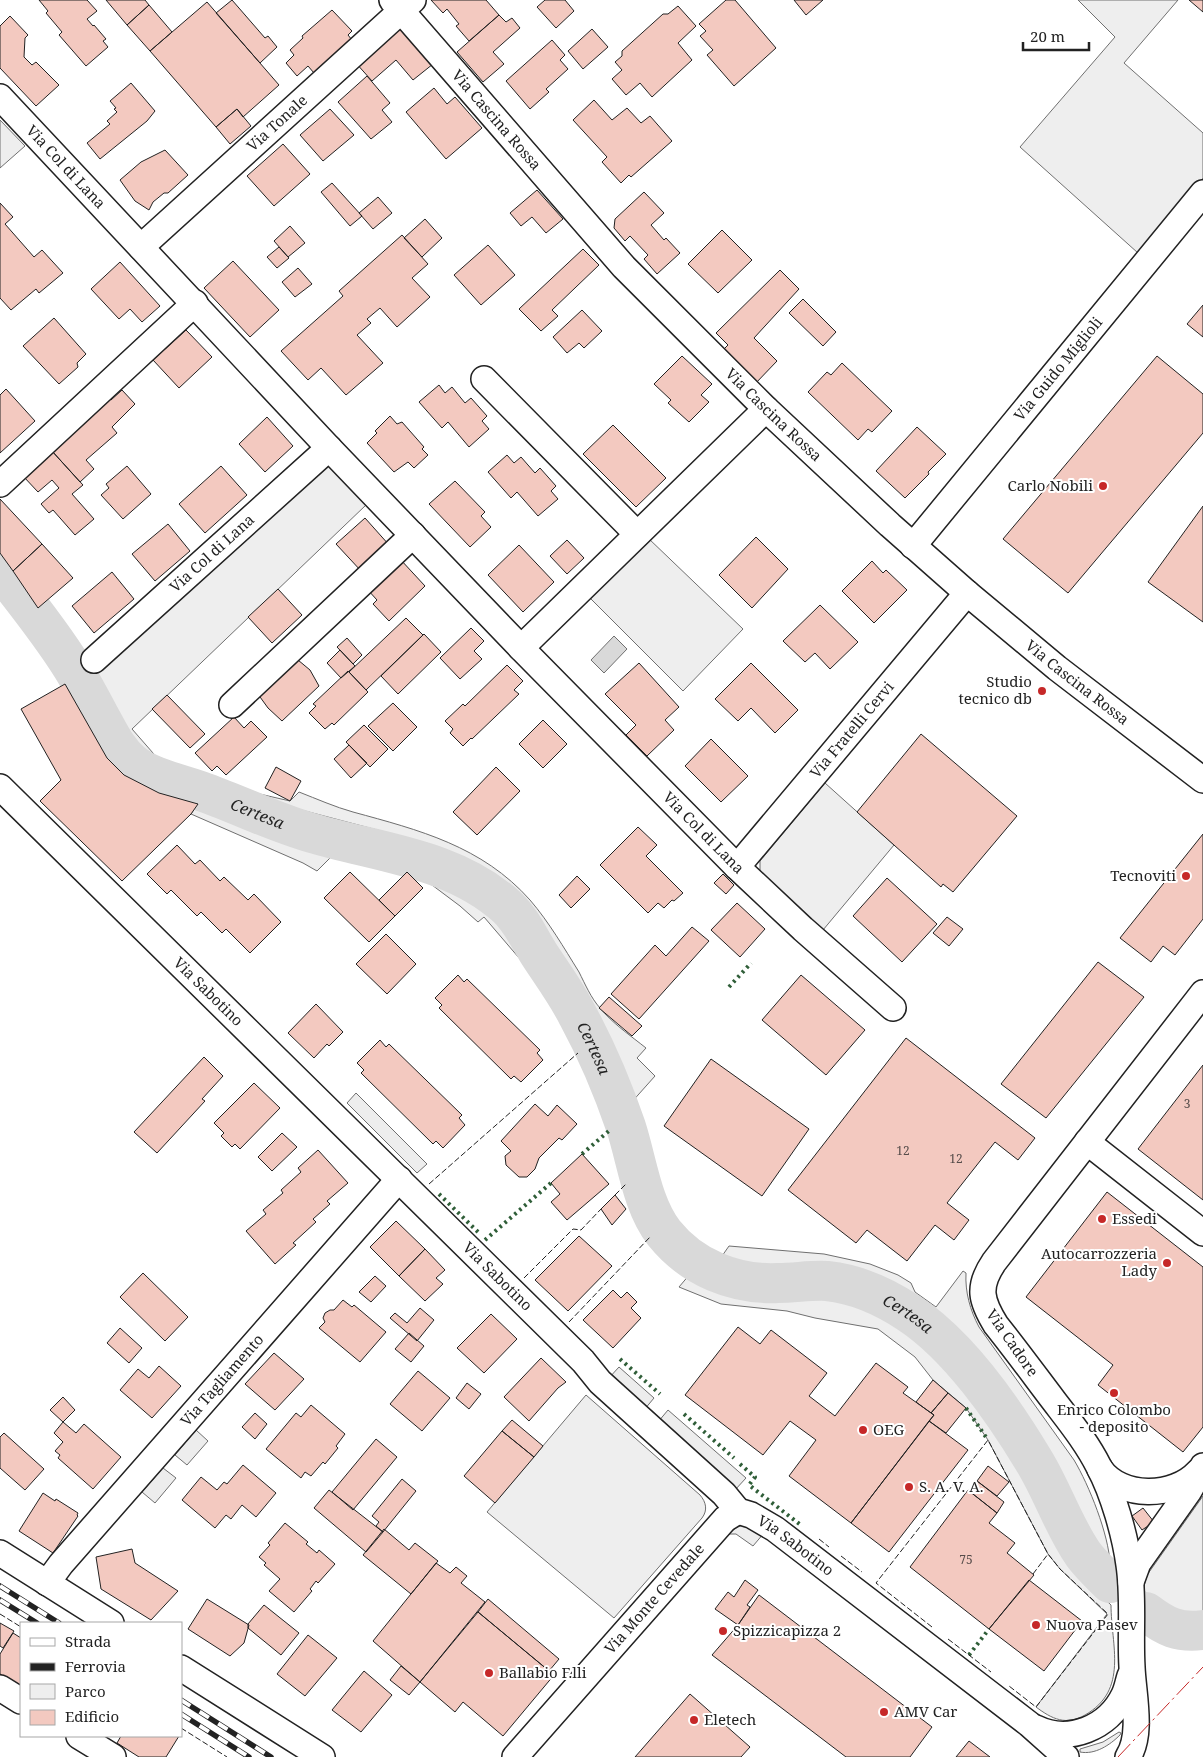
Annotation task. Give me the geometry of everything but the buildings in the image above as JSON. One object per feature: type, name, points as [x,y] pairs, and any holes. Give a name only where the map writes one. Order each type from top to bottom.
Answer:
[{"type":"street","name":"Via Tonale","points":[[141,247],[402,4]]},
{"type":"street","name":"Via Cascina Rossa","points":[[402,4],[624,266],[766,409],[913,546],[967,593],[1070,678],[1203,780]]},
{"type":"street","name":"Via Col di Lana","points":[[0,97],[412,535],[521,648],[737,867],[893,1008]]},
{"type":"street","name":"Via Guido Miglioli","points":[[913,546],[1203,193]]},
{"type":"street","points":[[0,484],[195,304]]},
{"type":"street","points":[[484,379],[638,534]]},
{"type":"street","points":[[521,648],[766,409]]},
{"type":"street","name":"Via Col di Lana","points":[[94,660],[330,448]]},
{"type":"street","points":[[232,705],[412,535]]},
{"type":"street","name":"Via Fratelli Cervi","points":[[737,867],[967,593]]},
{"type":"street","name":"Via Sabotino","points":[[0,787],[583,1360],[600,1382],[724,1494],[738,1511],[751,1515],[775,1529],[1029,1724]]},
{"type":"street","name":"Via Cadore","points":[[1128,1757],[1133,1749],[1136,1733],[1131,1634],[1132,1573],[1111,1495],[1093,1456],[1066,1416],[996,1325],[986,1305],[982,1288],[984,1279],[994,1262],[1203,993]]},
{"type":"street","points":[[1087,1142],[1203,1233]]},
{"type":"street","name":"Via Tagliamento","points":[[47,1583],[61,1564],[399,1179]]},
{"type":"street","points":[[1132,1573],[1189,1492],[1203,1466]]},
{"type":"street","name":"Via Cadore","points":[[1100,1469],[1110,1480],[1123,1487],[1139,1491],[1160,1491],[1178,1487],[1192,1479],[1203,1466]]},
{"type":"street","name":"Via Monte Cevedale","points":[[515,1757],[725,1519],[738,1511]]},
{"type":"street","points":[[0,1553],[109,1622]]},
{"type":"street","name":"Via Cadore","points":[[1029,1724],[1042,1731],[1060,1735],[1081,1732],[1090,1728],[1110,1715],[1118,1705],[1125,1694],[1132,1667]]},
{"type":"street","points":[[182,1669],[322,1757]]},
{"type":"street","points":[[0,1688],[20,1700]]},
{"type":"street","points":[[1029,1724],[1066,1757]]},
{"type":"street","points":[[81,1737],[113,1757]]},
{"type":"green space","points":[[1078,0],[1178,0],[1124,63],[1203,133],[1203,178],[1138,253],[1020,147],[1115,37]]},
{"type":"green space","points":[[0,120],[25,146],[0,168]]},
{"type":"green space","points":[[326,463],[366,505],[132,729],[167,769],[148,761],[125,741],[107,717],[78,665]]},
{"type":"green space","points":[[647,537],[743,629],[683,691],[588,596]]},
{"type":"green space","points":[[0,586],[32,624],[55,656],[94,722],[108,752],[127,771],[148,784],[188,800],[159,793],[124,775],[107,758],[38,638],[0,594]]},
{"type":"green space","points":[[825,783],[894,845],[823,930],[760,873],[760,861]]},
{"type":"green space","points":[[225,786],[290,801],[299,792],[346,810],[448,842],[491,866],[511,881],[537,908],[562,944],[600,1008],[616,1024],[646,1048],[637,1058],[655,1076],[630,1104],[615,1061],[598,1026],[525,913],[517,903],[501,890],[466,866],[424,846],[381,831],[286,806]]},
{"type":"green space","points":[[197,804],[314,851],[333,855],[317,871],[303,863],[191,814]]},
{"type":"green space","points":[[433,877],[480,900],[496,912],[510,939],[543,986],[484,917],[478,922],[428,882]]},
{"type":"green space","points":[[729,1246],[824,1254],[870,1264],[898,1275],[911,1283],[915,1292],[936,1307],[963,1271],[966,1273],[969,1301],[979,1327],[1080,1470],[1102,1525],[1110,1564],[1089,1541],[1036,1446],[1004,1398],[954,1340],[918,1307],[882,1283],[848,1270],[815,1265],[789,1271],[754,1270],[725,1261],[706,1251],[722,1256]]},
{"type":"green space","points":[[690,1274],[713,1284],[750,1291],[807,1288],[843,1291],[880,1304],[908,1323],[927,1341],[962,1379],[1006,1434],[1032,1475],[1043,1502],[1075,1565],[1085,1580],[1111,1605],[1114,1651],[1113,1680],[1108,1693],[1099,1705],[1085,1715],[1072,1720],[1059,1720],[1036,1707],[1107,1614],[1060,1569],[1048,1554],[988,1440],[966,1408],[933,1380],[915,1357],[878,1329],[787,1311],[721,1304],[679,1287]]},
{"type":"green space","points":[[586,1395],[700,1495],[706,1506],[702,1518],[614,1618],[487,1512]]},
{"type":"green space","points":[[1203,1496],[1203,1617],[1195,1617],[1180,1614],[1159,1604],[1145,1595],[1144,1586],[1147,1575]]},
{"type":"green space","points":[[744,1524],[764,1533],[753,1546],[736,1534],[728,1534]]},
{"type":"green space","points":[[1119,1732],[1121,1733],[1120,1735],[1112,1742],[1097,1751],[1080,1752],[1080,1749],[1103,1742]]},
{"type":"shaded area","points":[[614,636],[627,649],[604,673],[591,660]]},
{"type":"shaded area","points":[[356,1093],[427,1164],[417,1173],[347,1103]]},
{"type":"shaded area","points":[[619,1367],[654,1398],[644,1410],[608,1379]]},
{"type":"shaded area","points":[[668,1410],[746,1478],[735,1490],[658,1422]]},
{"type":"shaded area","points":[[196,1430],[208,1441],[187,1465],[175,1455]]},
{"type":"shaded area","points":[[163,1468],[176,1478],[155,1503],[142,1492]]},
{"type":"waterway","name":"Certesa","points":[[0,569],[64,654],[118,747],[140,769],[299,829],[439,867],[486,891],[507,907],[521,923],[574,1008],[592,1043],[626,1127],[645,1196],[664,1233],[688,1256],[715,1272],[746,1281],[762,1283],[827,1281],[849,1285],[870,1292],[890,1302],[927,1326],[979,1380],[1009,1421],[1040,1472],[1076,1543],[1089,1562],[1110,1583]]},
{"type":"waterway","name":"Certesa","points":[[1146,1612],[1160,1622],[1179,1630],[1203,1630]]},
{"type":"railway","points":[[0,1586],[57,1622]]},
{"type":"railway","points":[[0,1600],[35,1622]]},
{"type":"railway","points":[[182,1701],[271,1757]]},
{"type":"railway","points":[[182,1715],[249,1757]]},
{"type":"hedge","points":[[729,987],[751,963]]},
{"type":"hedge","points":[[582,1154],[610,1130]]},
{"type":"hedge","points":[[485,1240],[551,1183]]},
{"type":"hedge","points":[[439,1194],[479,1233]]},
{"type":"hedge","points":[[620,1359],[660,1394]]},
{"type":"hedge","points":[[966,1408],[988,1440]]},
{"type":"hedge","points":[[684,1414],[734,1458]]},
{"type":"hedge","points":[[740,1464],[755,1477],[749,1485],[802,1526]]},
{"type":"hedge","points":[[969,1655],[989,1629]]},
{"type":"fence","points":[[429,1184],[578,1053]]},
{"type":"fence","points":[[615,1195],[627,1183]]},
{"type":"fence","points":[[524,1278],[573,1229],[581,1230],[601,1209]]},
{"type":"fence","points":[[569,1322],[651,1236]]},
{"type":"fence","points":[[932,1627],[876,1583],[988,1440],[1048,1554],[1060,1569],[1108,1614],[1036,1707],[1009,1686]]},
{"type":"fence","points":[[819,1539],[829,1547]]},
{"type":"fence","points":[[1033,1574],[1048,1554]]},
{"type":"fence","points":[[841,1556],[862,1572]]},
{"type":"fence","points":[[0,1614],[20,1626]]},
{"type":"fence","points":[[948,1639],[991,1672]]},
{"type":"fence","points":[[182,1729],[227,1757]]},
{"type":"power","points":[[1118,1757],[1203,1667]]},
{"type":"place","name":"Carlo Nobili","points":[[1103,486]]},
{"type":"place","name":"Studio tecnico db","points":[[1042,691]]},
{"type":"place","name":"Tecnoviti","points":[[1186,876]]},
{"type":"place","name":"Essedi","points":[[1102,1219]]},
{"type":"place","name":"Autocarrozzeria Lady","points":[[1167,1263]]},
{"type":"place","name":"Enrico Colombo - deposito","points":[[1114,1393]]},
{"type":"place","name":"OEG","points":[[863,1430]]},
{"type":"place","name":"S. A. V. A.","points":[[909,1487]]},
{"type":"place","name":"Nuova Pasev","points":[[1036,1625]]},
{"type":"place","name":"Spizzicapizza 2","points":[[723,1631]]},
{"type":"place","name":"Ballabio F.lli","points":[[489,1673]]},
{"type":"place","name":"AMV Car","points":[[884,1712]]},
{"type":"place","name":"Eletech","points":[[694,1720]]}]
